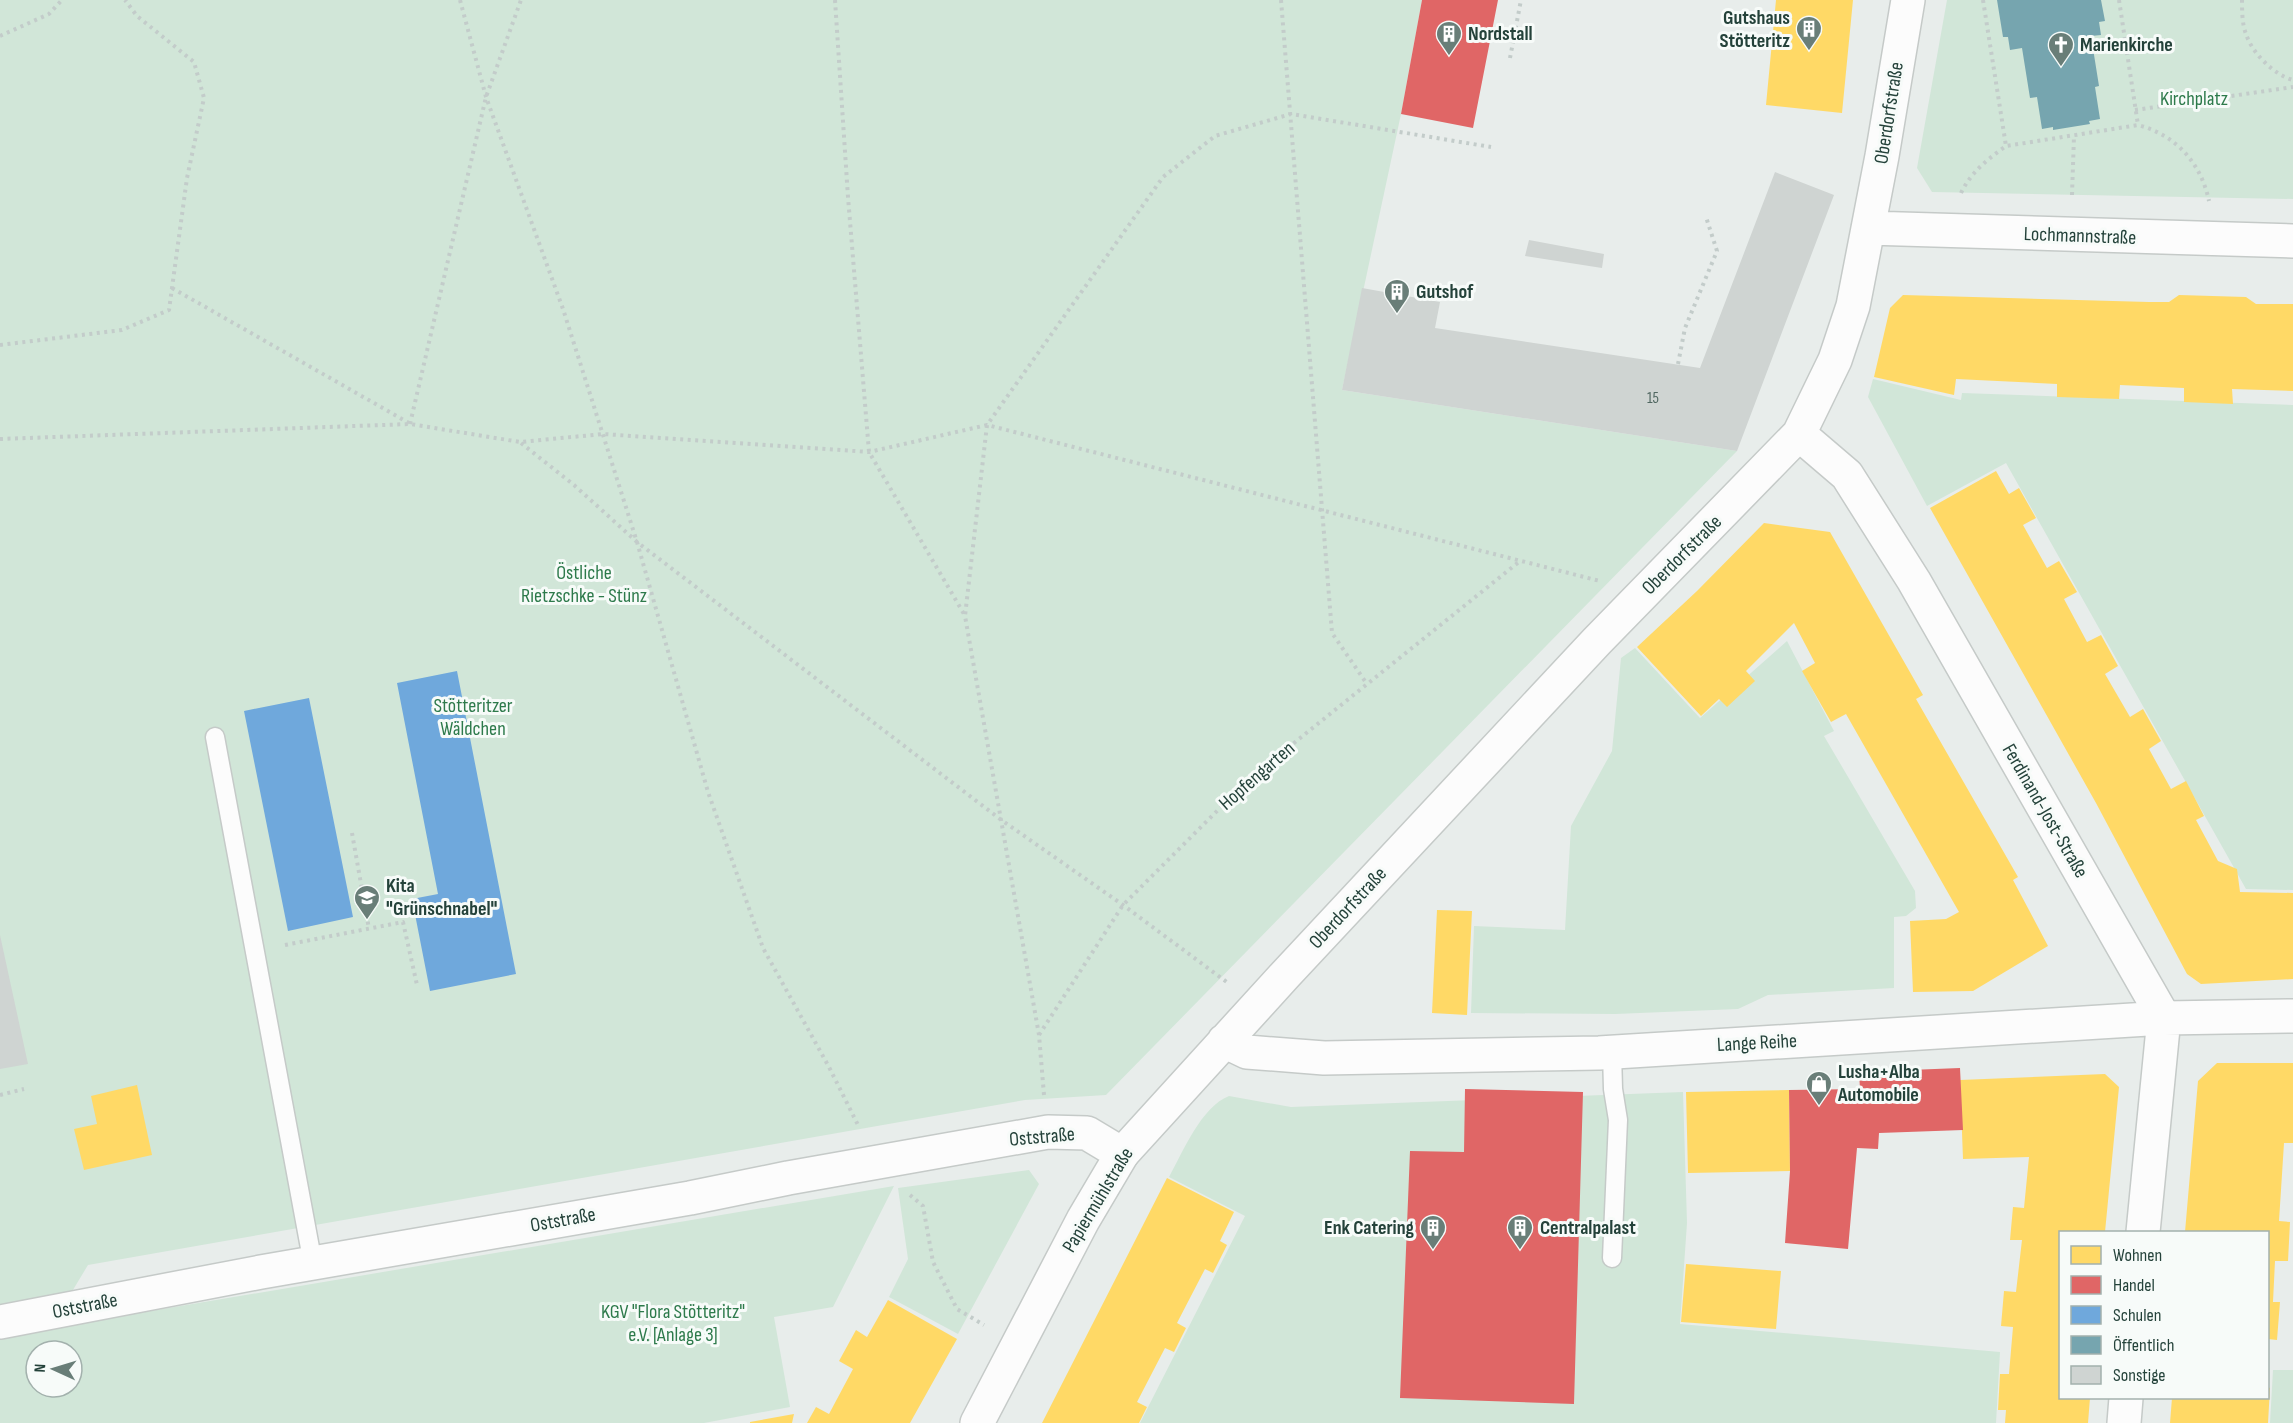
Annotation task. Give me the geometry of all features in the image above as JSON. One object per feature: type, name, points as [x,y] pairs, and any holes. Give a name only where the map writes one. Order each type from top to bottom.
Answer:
[{"type":"street","name":"Oberdorfstraße","points":[[1257,1005],[1643,592],[1702,535],[1799,434],[1835,360],[1853,306],[1882,156],[1908,0]]},
{"type":"street","name":"Lochmannstraße","points":[[1868,228],[2293,242]]},
{"type":"street","name":"Ferdinand-Jost-Straße","points":[[1799,434],[1847,476],[1914,581],[2164,1018]]},
{"type":"street","name":"Papiermühlstraße","points":[[977,1423],[1083,1220],[1122,1154],[1257,1005]]},
{"type":"street","name":"Lange Reihe","points":[[1224,1041],[1247,1052],[1324,1058],[1612,1052],[2164,1018],[2293,1016]]},
{"type":"street","points":[[2143,1231],[2164,1018]]},
{"type":"street","name":"Oststraße","points":[[0,1322],[1048,1132],[1087,1133],[1122,1154]]},
{"type":"street","points":[[2124,1423],[2126,1399]]},
{"type":"lane","points":[[215,737],[313,1264]]},
{"type":"lane","points":[[1612,1052],[1613,1089],[1618,1120],[1612,1258]]},
{"type":"path","points":[[0,36],[49,14],[62,0]]},
{"type":"path","points":[[0,345],[122,330],[169,310],[187,178],[204,98],[194,62],[137,16],[125,0]]},
{"type":"path","points":[[460,0],[486,97],[563,309],[637,542],[708,792],[763,948],[830,1067],[861,1129]]},
{"type":"path","points":[[410,424],[486,97],[521,0]]},
{"type":"path","points":[[829,0],[835,2],[869,452],[965,616]]},
{"type":"path","points":[[1281,0],[1332,633],[1367,684]]},
{"type":"path","points":[[1510,58],[1521,0]]},
{"type":"path","points":[[1983,0],[2006,146]]},
{"type":"path","points":[[2119,0],[2138,125]]},
{"type":"path","points":[[2242,0],[2246,35],[2264,63],[2284,77],[2293,80]]},
{"type":"path","points":[[2135,110],[2293,87]]},
{"type":"path","points":[[1048,1132],[1039,1035],[965,616],[987,425],[1163,177],[1215,136],[1291,114],[1491,147]]},
{"type":"path","points":[[1944,231],[1967,179],[2006,146],[2138,125],[2155,129],[2172,139],[2189,156],[2206,187],[2217,240]]},
{"type":"path","points":[[2070,235],[2074,136]]},
{"type":"path","points":[[1678,364],[1685,328],[1717,251],[1706,217]]},
{"type":"path","points":[[172,288],[410,424]]},
{"type":"path","points":[[0,439],[410,424],[520,442],[603,434],[869,452],[987,425],[1643,592]]},
{"type":"path","points":[[520,442],[574,485],[637,542],[1000,819],[1123,904],[1257,1005]]},
{"type":"path","name":"Hopfengarten","points":[[1039,1035],[1123,904],[1248,780],[1521,561]]},
{"type":"path","points":[[352,833],[369,929]]},
{"type":"path","points":[[255,951],[403,922],[417,985]]},
{"type":"path","points":[[0,1095],[24,1089]]},
{"type":"path","points":[[909,1194],[923,1206],[933,1262],[957,1309],[1018,1345]]},
{"type":"green space","name":"Östliche Rietzschke - Stünz","points":[[0,0],[1422,0],[1401,114],[1342,390],[1737,451],[1106,1095],[1025,1100],[88,1265],[50,1328],[894,1186],[833,1307],[774,1317],[790,1407],[704,1423],[0,1423]]},
{"type":"green space","name":"Kirchplatz","points":[[1947,0],[2293,0],[2293,199],[1932,192],[1917,168]]},
{"type":"green space","points":[[1873,379],[1961,400],[1962,393],[2293,405],[2293,890],[2246,889],[2006,463],[1927,506],[1868,397]]},
{"type":"green space","points":[[1787,641],[1834,731],[1824,736],[1915,891],[1916,908],[1906,916],[1894,917],[1894,988],[1768,995],[1738,1009],[1615,1014],[1471,1013],[1474,926],[1565,930],[1571,826],[1612,751],[1621,658],[1635,648],[1700,718]]},
{"type":"green space","points":[[1683,1092],[1687,1223],[1680,1324],[2000,1352],[1996,1423],[1140,1423],[1245,1216],[1169,1177],[1201,1120],[1219,1102],[1229,1096],[1291,1107]]},
{"type":"green space","points":[[1029,1170],[1039,1184],[958,1334],[889,1297],[908,1259],[898,1188]]},
{"type":"green space","points":[[2273,1370],[2293,1370],[2293,1423],[2270,1423]]},
{"type":"building: Wohnen","name":"Gutshaus Stötteritz","points":[[1776,0],[1853,0],[1842,113],[1766,105]]},
{"type":"building: Wohnen","points":[[1903,295],[2169,302],[2179,295],[2246,297],[2256,304],[2293,304],[2293,391],[2232,389],[2233,404],[2184,402],[2184,388],[2120,385],[2119,399],[2057,397],[2057,384],[1956,379],[1954,395],[1874,377],[1890,308]]},
{"type":"building: Wohnen","points":[[1996,471],[2009,494],[2019,488],[2036,518],[2023,525],[2047,568],[2059,561],[2077,592],[2064,599],[2087,642],[2101,635],[2118,666],[2105,674],[2130,717],[2143,709],[2161,741],[2149,749],[2171,789],[2186,781],[2204,816],[2196,820],[2218,861],[2237,869],[2240,892],[2293,893],[2293,979],[2201,984],[2187,974],[2096,803],[1930,508]]},
{"type":"building: Wohnen","points":[[1764,523],[1830,532],[1923,695],[1916,699],[2018,877],[2013,880],[2048,946],[1973,991],[1913,992],[1910,921],[1946,919],[1959,912],[1846,714],[1831,722],[1802,671],[1815,663],[1794,623],[1746,671],[1755,681],[1727,707],[1719,699],[1701,716],[1637,647],[1697,591]]},
{"type":"building: Wohnen","points":[[1437,910],[1472,911],[1467,1015],[1432,1013]]},
{"type":"building: Wohnen","points":[[2217,1063],[2293,1063],[2293,1143],[2284,1143],[2279,1221],[2290,1222],[2288,1261],[2275,1261],[2273,1302],[2280,1302],[2277,1340],[2269,1339],[2269,1231],[2185,1231],[2198,1081]]},
{"type":"building: Wohnen","points":[[2105,1074],[2119,1087],[2105,1231],[2059,1231],[2059,1399],[2090,1399],[2088,1423],[2005,1423],[2006,1410],[1998,1410],[2000,1374],[2009,1374],[2013,1327],[2001,1326],[2004,1291],[2016,1292],[2022,1240],[2010,1240],[2013,1207],[2024,1208],[2029,1157],[1963,1159],[1960,1080]]},
{"type":"building: Wohnen","points":[[137,1085],[152,1155],[84,1170],[74,1129],[97,1124],[91,1096]]},
{"type":"building: Wohnen","points":[[1789,1090],[1790,1171],[1688,1173],[1686,1092]]},
{"type":"building: Wohnen","points":[[1167,1178],[1234,1212],[1220,1241],[1227,1245],[1213,1273],[1205,1269],[1177,1323],[1186,1328],[1174,1352],[1165,1348],[1137,1402],[1147,1407],[1139,1423],[1042,1423]]},
{"type":"building: Wohnen","points":[[1686,1264],[1781,1271],[1776,1329],[1681,1322]]},
{"type":"building: Wohnen","points":[[888,1300],[957,1339],[910,1423],[807,1423],[816,1407],[829,1414],[853,1369],[839,1361],[856,1330],[867,1337]]},
{"type":"building: Wohnen","points":[[2270,1388],[2268,1423],[2170,1423],[2172,1399],[2269,1399]]},
{"type":"building: Wohnen","points":[[794,1414],[792,1423],[750,1423],[750,1422]]},
{"type":"building: Handel","name":"Nordstall","points":[[1422,0],[1498,0],[1473,128],[1401,114]]},
{"type":"building: Handel","points":[[1960,1068],[1963,1130],[1879,1133],[1878,1149],[1857,1148],[1848,1249],[1785,1243],[1790,1171],[1789,1090],[1860,1089],[1859,1072]]},
{"type":"building: Handel","name":"Centralpalast","points":[[1465,1089],[1583,1092],[1574,1404],[1400,1398],[1410,1151],[1464,1152]]},
{"type":"building: Schulen","points":[[457,671],[516,974],[430,991],[412,899],[438,894],[397,683]]},
{"type":"building: Schulen","points":[[309,698],[353,917],[288,931],[244,711]]},
{"type":"building: Öffentlich","name":"Marienkirche","points":[[1997,0],[2101,0],[2105,21],[2099,22],[2101,35],[2091,36],[2099,86],[2095,87],[2100,119],[2089,121],[2090,124],[2053,130],[2053,127],[2042,129],[2037,97],[2030,98],[2022,48],[2010,50],[2008,37],[2003,37]]},
{"type":"building: Sonstige","name":"Gutshof","points":[[1775,172],[1834,195],[1737,451],[1342,390],[1362,288],[1440,302],[1435,328],[1700,368]]},
{"type":"building: Sonstige","points":[[1529,240],[1604,254],[1602,268],[1525,256]]},
{"type":"building: Sonstige","points":[[0,935],[28,1064],[0,1069]]},
{"type":"place","name":"Gutshaus Stötteritz","points":[[1809,52]]},
{"type":"place","name":"Nordstall","points":[[1449,57]]},
{"type":"place","name":"Marienkirche","points":[[2061,68]]},
{"type":"place","name":"Gutshof","points":[[1397,315]]},
{"type":"place","name":"Kita \"Grünschnabel\"","points":[[367,921]]},
{"type":"place","name":"Lusha+Alba Automobile","points":[[1819,1107]]},
{"type":"place","name":"Enk Catering","points":[[1433,1251]]},
{"type":"place","name":"Centralpalast","points":[[1520,1251]]},
{"type":"park label","name":"Stötteritzer Wäldchen","points":[[473,718]]},
{"type":"park label","name":"KGV \"Flora Stötteritz\" e.V. [Anlage 3]","points":[[673,1324]]}]
